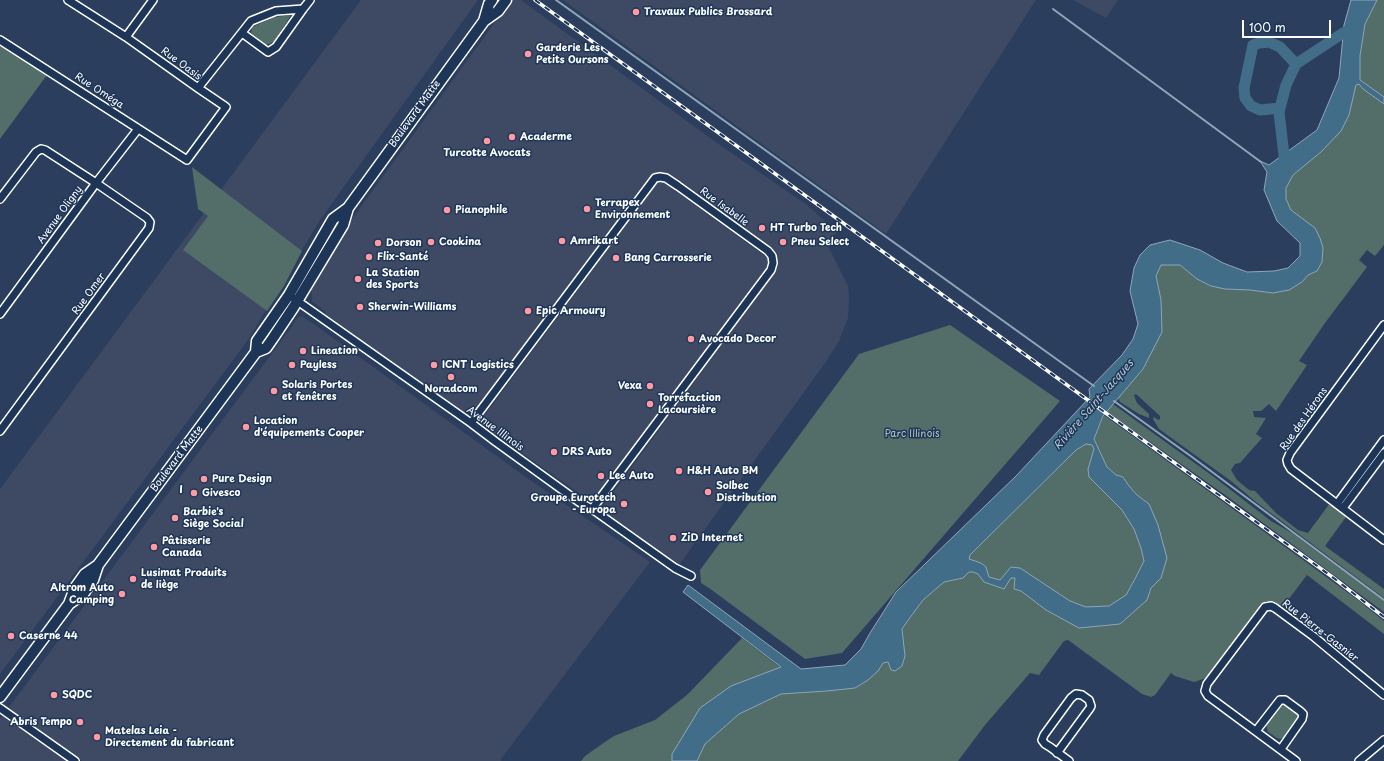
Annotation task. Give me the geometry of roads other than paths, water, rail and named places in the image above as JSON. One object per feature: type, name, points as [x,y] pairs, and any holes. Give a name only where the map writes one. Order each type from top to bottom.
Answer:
[{"type":"main road","name":"Boulevard Matte","points":[[484,21],[489,4],[492,0]]},
{"type":"main road","name":"Boulevard Matte","points":[[256,352],[266,348],[297,300],[342,225],[348,208],[484,21],[498,11],[506,0]]},
{"type":"main road","name":"Boulevard Matte","points":[[0,697],[69,604],[75,588],[85,574],[98,565],[256,352],[258,341],[288,295],[333,219],[348,208]]},
{"type":"street","name":"Rue Oasis","points":[[68,0],[126,36],[226,107],[187,160]]},
{"type":"street","points":[[126,36],[153,0]]},
{"type":"street","points":[[242,33],[268,52],[276,47],[310,0]]},
{"type":"street","points":[[198,88],[251,21],[276,11],[304,9]]},
{"type":"street","name":"Rue Oméga","points":[[0,40],[187,160]]},
{"type":"street","name":"Avenue Oligny","points":[[0,314],[96,183],[138,129]]},
{"type":"street","name":"Rue Omer","points":[[0,199],[36,152],[41,149],[45,150],[96,183],[147,218],[150,222],[149,228],[0,431]]},
{"type":"street","name":"Rue Isabelle","points":[[472,423],[655,178],[666,178],[684,190],[768,251],[772,256],[773,263],[771,270],[592,510]]},
{"type":"street","name":"Avenue Illinois","points":[[288,295],[472,423],[579,502],[675,568],[691,576]]},
{"type":"street","name":"Rue des Hérons","points":[[1384,325],[1288,457],[1288,464],[1292,469],[1384,540]]},
{"type":"street","points":[[1340,506],[1382,453],[1384,440]]},
{"type":"street","name":"Rue Pierre-Gasnier","points":[[1256,732],[1208,696],[1205,689],[1263,608],[1268,606],[1275,608],[1313,636],[1384,695]]},
{"type":"street","points":[[1057,752],[1091,706],[1089,700],[1082,695],[1074,696],[1042,740],[1045,744],[1069,761]]},
{"type":"street","points":[[1281,750],[1302,719],[1303,714],[1285,700],[1280,700],[1256,732],[1296,761]]},
{"type":"street","points":[[0,708],[75,761]]},
{"type":"street","points":[[1360,761],[1384,740]]},
{"type":"water","name":"Rivière Saint-Jacques","points":[[1351,0],[1377,0],[1365,24],[1360,56],[1360,80],[1384,97],[1384,104],[1363,89],[1359,84],[1356,85],[1349,115],[1341,131],[1321,152],[1293,175],[1286,188],[1286,199],[1291,210],[1315,228],[1320,238],[1323,248],[1322,262],[1317,271],[1308,275],[1302,282],[1289,290],[1273,293],[1225,289],[1211,286],[1197,279],[1180,265],[1161,265],[1156,276],[1161,300],[1162,332],[1143,369],[1103,416],[1094,439],[1107,467],[1116,475],[1123,477],[1137,495],[1149,504],[1158,525],[1167,558],[1161,578],[1151,588],[1147,600],[1120,624],[1079,628],[1046,610],[1021,591],[1014,589],[1015,578],[1011,578],[1004,589],[984,582],[978,574],[969,572],[963,578],[944,582],[923,600],[902,629],[905,656],[902,666],[895,671],[891,670],[888,662],[883,663],[878,671],[868,680],[855,688],[781,694],[739,714],[705,744],[697,761],[672,761],[672,754],[700,708],[731,686],[781,667],[683,592],[688,585],[801,669],[845,665],[861,649],[896,592],[1016,476],[1090,397],[1089,389],[1122,355],[1133,339],[1138,324],[1130,291],[1134,268],[1140,255],[1150,245],[1170,240],[1200,250],[1223,263],[1247,272],[1274,271],[1288,268],[1300,256],[1300,243],[1277,221],[1264,190],[1267,172],[1260,161],[1269,165],[1317,130],[1339,78],[1344,25]],"holes":[[[1086,444],[1092,445],[1094,449],[1088,469],[1089,477],[1122,510],[1134,529],[1144,561],[1126,595],[1109,606],[1086,607],[1070,601],[1020,568],[1011,567],[1000,580],[989,577],[986,567],[981,563],[969,559],[970,555],[1076,450]]]},
{"type":"waterway","points":[[556,0],[1094,386]]},
{"type":"waterway","points":[[1053,9],[1261,162]]},
{"type":"waterway","points":[[1285,164],[1279,112],[1286,85],[1296,64],[1343,33],[1357,27]]},
{"type":"waterway","points":[[1280,108],[1260,110],[1251,106],[1245,98],[1244,88],[1253,45],[1269,42],[1280,47],[1296,64]]},
{"type":"waterway","points":[[1114,401],[1384,600]]},
{"type":"railway","points":[[535,0],[1331,576],[1384,617]]},
{"type":"place","name":"Travaux Publics Brossard","points":[[636,12]]},
{"type":"place","name":"Garderie Les Petits Oursons","points":[[528,54]]},
{"type":"place","name":"Acaderme","points":[[512,137]]},
{"type":"place","name":"Turcotte Avocats","points":[[487,141]]},
{"type":"place","name":"Terrapex Environnement","points":[[587,209]]},
{"type":"place","name":"Pianophile","points":[[447,210]]},
{"type":"place","name":"HT Turbo Tech","points":[[762,228]]},
{"type":"place","name":"Amrikart","points":[[562,241]]},
{"type":"place","name":"Cookina","points":[[431,242]]},
{"type":"place","name":"Pneu Select","points":[[783,242]]},
{"type":"place","name":"Dorson","points":[[378,243]]},
{"type":"place","name":"Flix-Santé","points":[[369,257]]},
{"type":"place","name":"Bang Carrosserie","points":[[616,258]]},
{"type":"place","name":"La Station des Sports","points":[[358,279]]},
{"type":"place","name":"Sherwin-Williams","points":[[360,307]]},
{"type":"place","name":"Epic Armoury","points":[[528,311]]},
{"type":"place","name":"Avocado Decor","points":[[691,339]]},
{"type":"place","name":"Lineation","points":[[303,351]]},
{"type":"place","name":"Payless","points":[[292,365]]},
{"type":"place","name":"ICNT Logistics","points":[[434,365]]},
{"type":"place","name":"Noradcom","points":[[451,377]]},
{"type":"place","name":"Vexa","points":[[650,386]]},
{"type":"place","name":"Solaris Portes et fenêtres","points":[[274,391]]},
{"type":"place","name":"Torréfaction Lacoursière","points":[[650,404]]},
{"type":"place","name":"Location d'équipements Cooper","points":[[246,427]]},
{"type":"place","name":"DRS Auto","points":[[554,452]]},
{"type":"place","name":"H&H Auto BM","points":[[679,471]]},
{"type":"place","name":"Lee Auto","points":[[601,476]]},
{"type":"place","name":"Pure Design","points":[[204,479]]},
{"type":"place","name":"Solbec Distribution","points":[[708,492]]},
{"type":"place","name":"Givesco","points":[[194,493]]},
{"type":"place","name":"Groupe Eurotech - Europa","points":[[624,504]]},
{"type":"place","name":"Barbie's Siège Social","points":[[175,518]]},
{"type":"place","name":"ZiD Internet","points":[[673,538]]},
{"type":"place","name":"Pâtisserie Canada","points":[[154,547]]},
{"type":"place","name":"Lusimat Produits de liège","points":[[133,579]]},
{"type":"place","name":"Altrom Auto Camping","points":[[122,594]]},
{"type":"place","name":"Caserne 44","points":[[11,636]]},
{"type":"place","name":"SQDC","points":[[54,695]]},
{"type":"place","name":"Abris Tempo","points":[[80,722]]},
{"type":"place","name":"Matelas Leia - Directement du fabricant","points":[[97,737]]},
{"type":"district","name":"I","points":[[181,490]]},
{"type":"park label","name":"Parc Illinois","points":[[912,434]]}]
